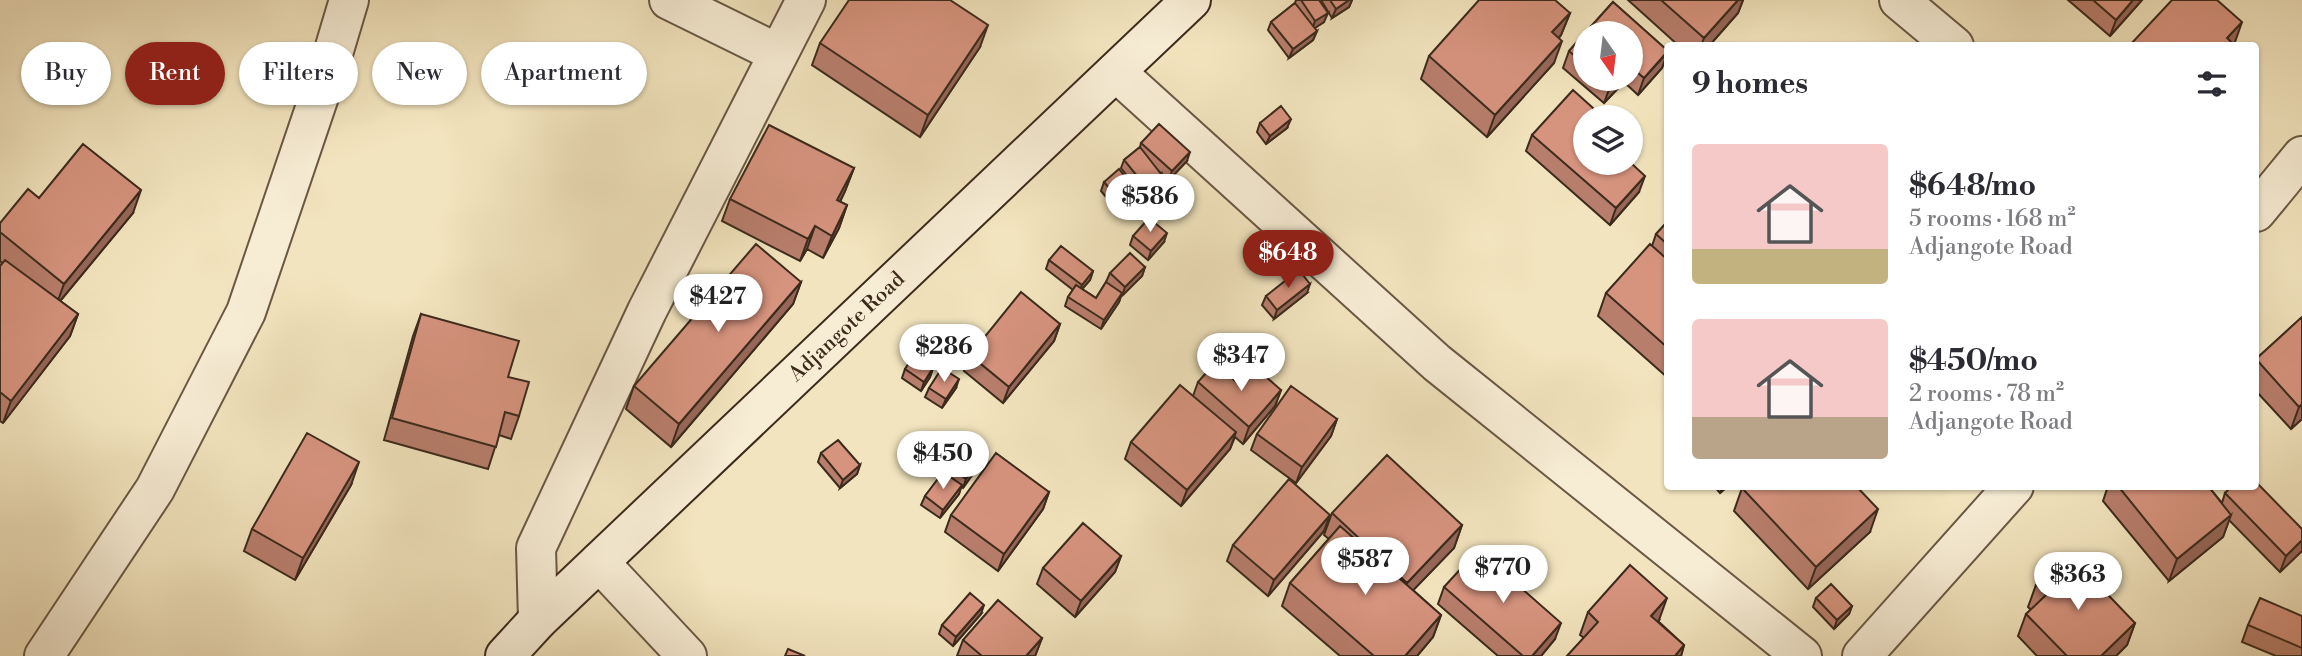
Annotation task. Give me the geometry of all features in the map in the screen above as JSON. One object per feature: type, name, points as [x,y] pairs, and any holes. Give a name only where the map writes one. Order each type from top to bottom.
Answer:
[{"type":"street","points":[[44,656],[155,489],[246,312],[349,0]]},
{"type":"street","points":[[669,0],[777,52]]},
{"type":"street","points":[[538,620],[536,548],[647,311],[777,52],[806,0]]},
{"type":"street","name":"Adjangote Road","points":[[505,656],[538,620],[1191,0]]},
{"type":"street","points":[[1899,0],[1949,42]]},
{"type":"street","points":[[1116,72],[1437,363],[1802,656]]},
{"type":"street","points":[[2259,208],[2302,156]]},
{"type":"street","points":[[1862,656],[2010,490]]},
{"type":"street","points":[[599,562],[687,656]]},
{"type":"building","points":[[849,0],[950,0],[988,25],[928,115],[820,43]]},
{"type":"building","points":[[1301,0],[1319,0],[1328,13],[1315,21]]},
{"type":"building","points":[[1330,0],[1349,0],[1336,9]]},
{"type":"building","points":[[1479,0],[1555,0],[1570,13],[1552,32],[1562,41],[1495,115],[1429,56]]},
{"type":"building","points":[[1661,0],[1738,0],[1704,38]]},
{"type":"building","points":[[2093,0],[2133,0],[2116,20]]},
{"type":"building","points":[[2172,0],[2217,0],[2242,22],[2227,38],[2231,42],[2133,42]]},
{"type":"building","points":[[1613,2],[1634,21],[1596,21]]},
{"type":"building","points":[[1295,3],[1317,31],[1293,49],[1271,22]]},
{"type":"building","points":[[1643,29],[1664,47],[1664,56],[1644,78]]},
{"type":"building","points":[[1573,90],[1590,105],[1573,105],[1573,171],[1532,135]]},
{"type":"building","points":[[1281,106],[1291,119],[1270,136],[1260,123]]},
{"type":"building","points":[[1159,124],[1190,152],[1172,171],[1141,143]]},
{"type":"building","points":[[769,125],[854,168],[837,200],[847,205],[832,236],[815,226],[808,239],[730,199]]},
{"type":"building","points":[[83,144],[141,190],[64,284],[0,232],[0,223],[28,189],[39,198]]},
{"type":"building","points":[[1140,147],[1161,174],[1146,187],[1124,160]]},
{"type":"building","points":[[1119,169],[1140,194],[1125,207],[1104,182]]},
{"type":"building","points":[[1643,174],[1645,176],[1616,208],[1578,175]]},
{"type":"building","points":[[1149,218],[1167,233],[1151,251],[1133,236]]},
{"type":"building","points":[[1664,225],[1664,241],[1656,234]]},
{"type":"building","points":[[756,244],[801,282],[679,424],[634,386]]},
{"type":"building","points":[[1650,244],[1664,256],[1664,344],[1606,293]]},
{"type":"building","points":[[1061,246],[1093,271],[1082,285],[1049,260]]},
{"type":"building","points":[[1130,253],[1145,267],[1125,287],[1110,273]]},
{"type":"building","points":[[5,260],[78,314],[11,401],[0,392],[0,266]]},
{"type":"building","points":[[1299,270],[1310,284],[1277,310],[1266,296]]},
{"type":"building","points":[[1106,282],[1122,293],[1104,320],[1068,297],[1076,285],[1096,298]]},
{"type":"building","points":[[1021,292],[1060,324],[1009,387],[970,355]]},
{"type":"building","points":[[421,314],[519,341],[508,377],[529,382],[519,416],[505,412],[496,447],[392,418]]},
{"type":"building","points":[[2302,317],[2302,404],[2299,407],[2259,362],[2259,356]]},
{"type":"building","points":[[914,355],[933,368],[924,382],[905,369]]},
{"type":"building","points":[[1215,363],[1242,387],[1257,369],[1281,390],[1249,427],[1198,382]]},
{"type":"building","points":[[942,368],[959,379],[946,399],[929,388]]},
{"type":"building","points":[[1180,385],[1236,432],[1187,490],[1131,442]]},
{"type":"building","points":[[1291,386],[1337,419],[1302,467],[1257,434]]},
{"type":"building","points":[[307,433],[359,462],[303,558],[252,529]]},
{"type":"building","points":[[966,438],[985,452],[966,479],[946,464]]},
{"type":"building","points":[[838,440],[860,465],[843,480],[821,453]]},
{"type":"building","points":[[996,453],[1049,492],[1004,554],[951,515]]},
{"type":"building","points":[[1387,455],[1462,525],[1407,583],[1332,513]]},
{"type":"building","points":[[943,472],[962,485],[943,510],[925,496]]},
{"type":"building","points":[[1289,479],[1330,515],[1274,580],[1233,545]]},
{"type":"building","points":[[2259,485],[2302,529],[2302,540],[2286,556],[2225,493],[2228,490],[2259,490]]},
{"type":"building","points":[[1744,490],[1860,490],[1878,509],[1816,567]]},
{"type":"building","points":[[2121,490],[2211,490],[2231,515],[2177,559]]},
{"type":"building","points":[[1083,523],[1121,556],[1081,601],[1043,568]]},
{"type":"building","points":[[1340,526],[1441,615],[1405,656],[1374,656],[1290,583]]},
{"type":"building","points":[[1478,550],[1561,623],[1532,656],[1523,656],[1444,587]]},
{"type":"building","points":[[2069,554],[2135,623],[2101,656],[2067,656],[2026,614],[2046,595],[2036,585]]},
{"type":"building","points":[[1630,565],[1667,598],[1651,616],[1684,645],[1675,656],[1567,656],[1598,622],[1588,612]]},
{"type":"building","points":[[1831,584],[1852,606],[1837,620],[1816,598]]},
{"type":"building","points":[[970,593],[984,605],[956,637],[942,625]]},
{"type":"building","points":[[2260,598],[2302,616],[2302,648],[2248,625]]},
{"type":"building","points":[[998,600],[1042,638],[1026,656],[982,656],[963,640]]},
{"type":"building","points":[[788,649],[805,656],[785,656]]}]
